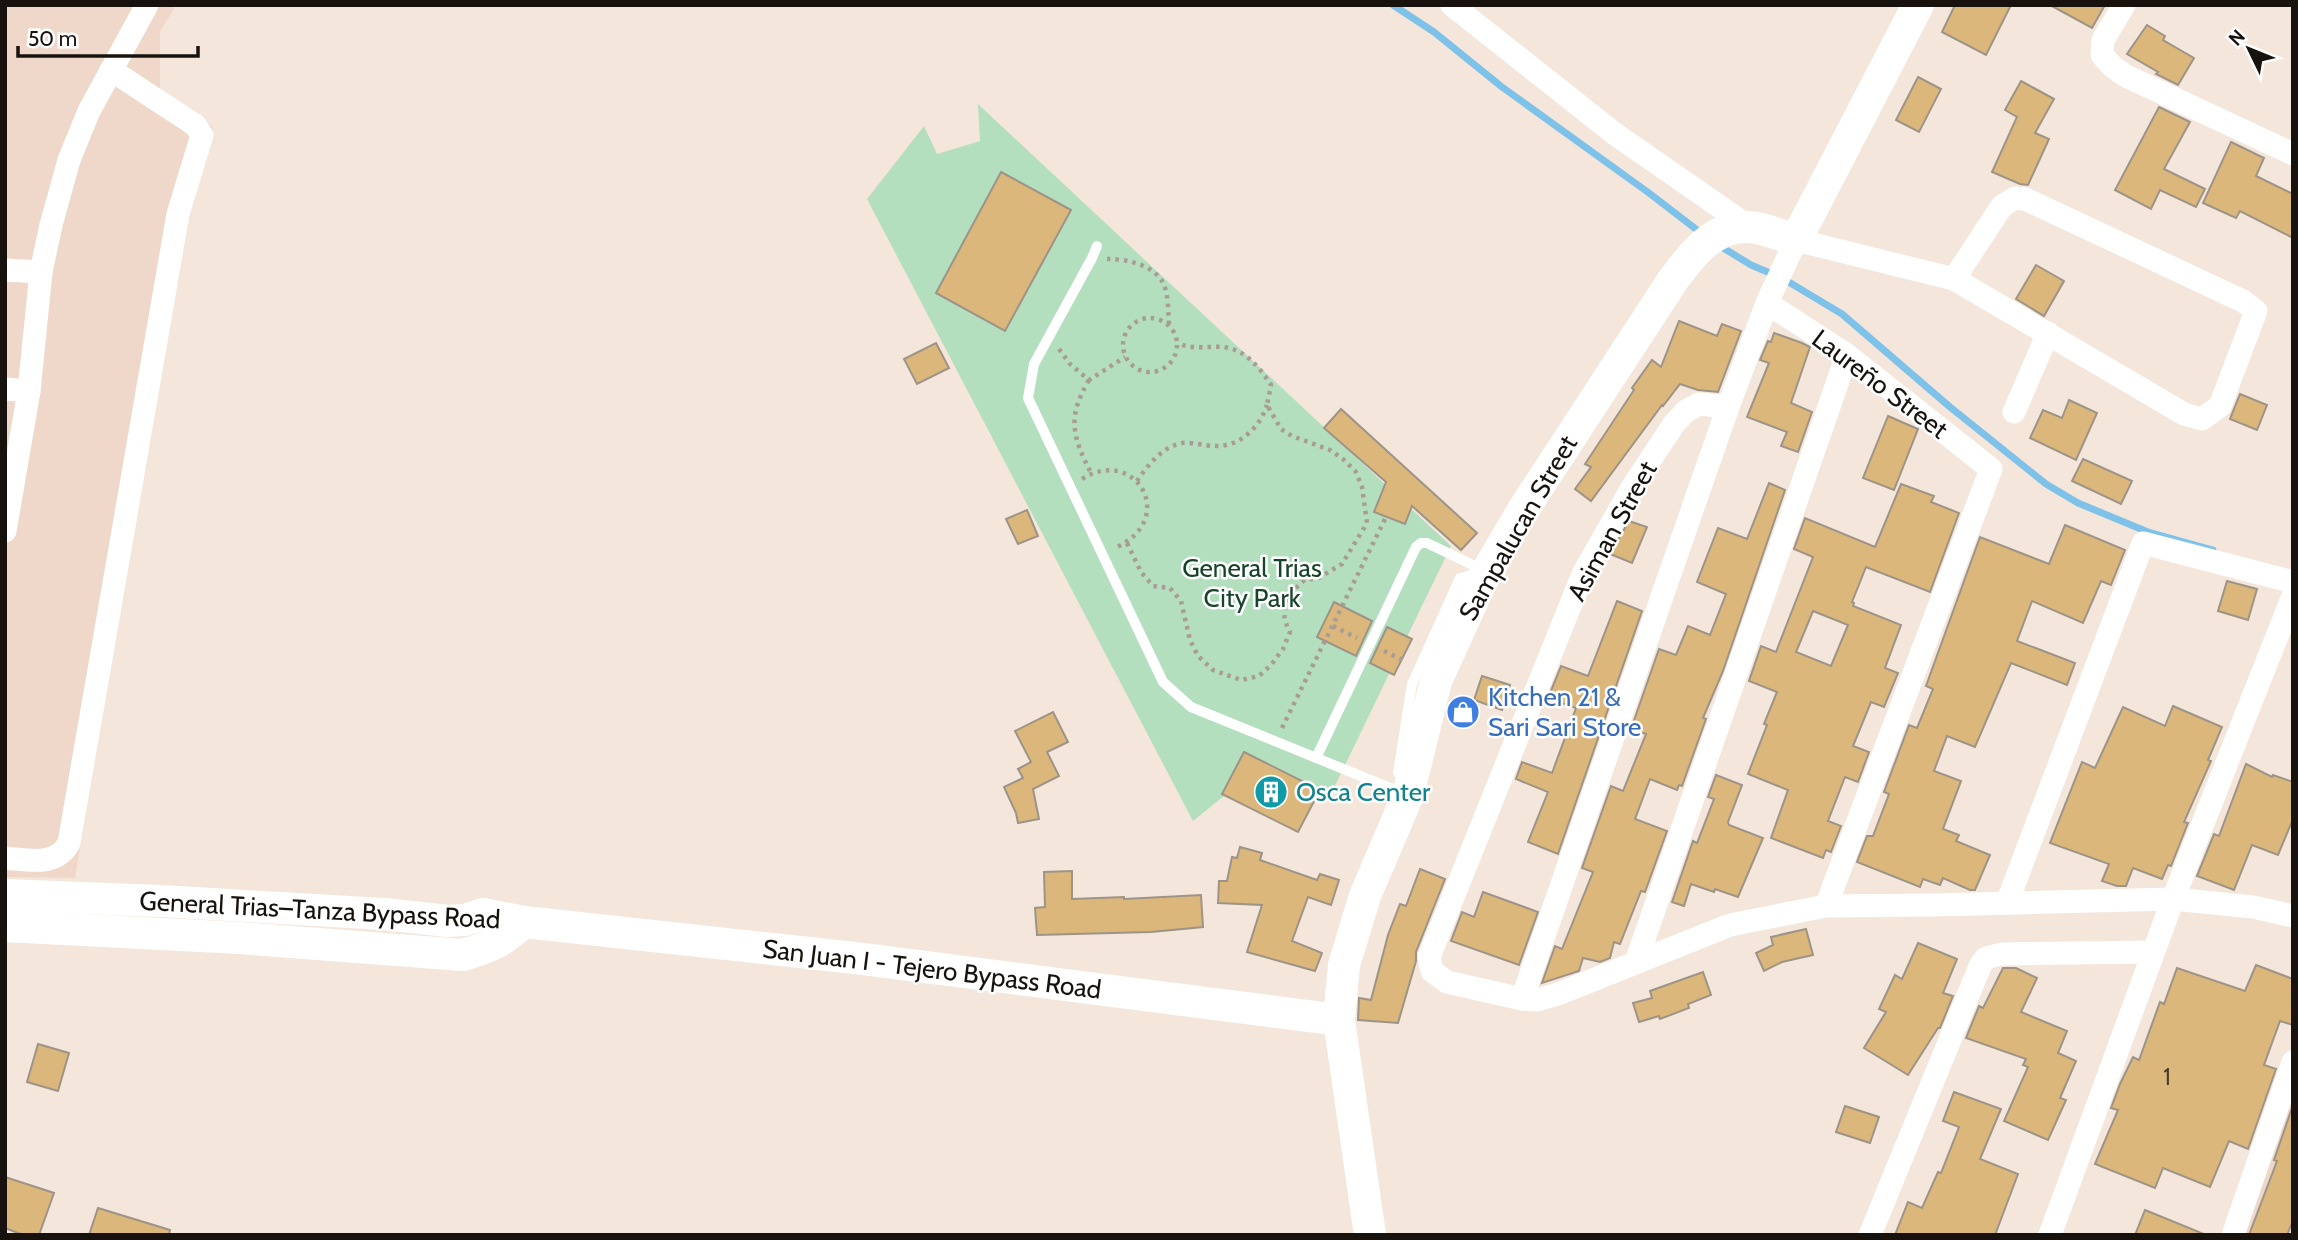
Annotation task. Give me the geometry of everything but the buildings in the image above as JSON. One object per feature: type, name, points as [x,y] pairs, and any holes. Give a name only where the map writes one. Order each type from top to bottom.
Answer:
[{"type":"street","points":[[5,531],[7,506],[29,391],[41,272],[51,225],[69,160],[89,111],[147,5]]},
{"type":"street","points":[[1452,5],[1615,134],[1749,227],[1954,279],[2184,414],[2202,419],[2220,406],[2256,311],[2243,301],[2025,199],[2015,198],[2002,206],[1954,279]]},
{"type":"street","points":[[2124,5],[2103,40],[2102,55],[2113,67],[2126,76],[2293,154]]},
{"type":"street","points":[[1914,7],[1767,303],[1728,407],[1522,999],[1548,998],[1730,925],[1826,906],[2173,899],[2253,907],[2293,916]]},
{"type":"street","points":[[5,858],[45,861],[66,849],[69,842],[178,214],[202,135],[195,125],[111,70]]},
{"type":"street","name":"Sampalucan Street","points":[[1370,1235],[1339,1020],[1344,965],[1365,896],[1402,793],[1436,681],[1487,572],[1523,510],[1673,280],[1692,255],[1713,237],[1730,229],[1749,227]]},
{"type":"street","points":[[5,270],[41,272]]},
{"type":"street","name":"Laureño Street","points":[[1767,303],[1847,355],[1992,469],[1826,906]]},
{"type":"street","points":[[2014,412],[2048,333]]},
{"type":"street","points":[[1636,962],[1847,355]]},
{"type":"street","points":[[5,389],[29,391]]},
{"type":"street","name":"Asiman Street","points":[[1522,999],[1447,982],[1432,971],[1429,957],[1583,574],[1633,485],[1674,424],[1686,411],[1699,404],[1728,407]]},
{"type":"street","points":[[2007,903],[2143,543],[2293,582]]},
{"type":"street","points":[[2050,1235],[2173,899],[2293,596]]},
{"type":"street","name":"General Trias–Tanza Bypass Road","points":[[5,895],[332,911],[448,921],[465,920],[483,914],[524,922]]},
{"type":"street","name":"San Juan I - Tejero Bypass Road","points":[[524,922],[855,958],[1339,1020]]},
{"type":"street","name":"General Trias–Tanza Bypass Road","points":[[5,926],[226,937],[463,955],[489,948],[506,939],[524,922]]},
{"type":"street","points":[[1870,1235],[1981,964],[1986,958],[2001,954],[2153,952]]},
{"type":"street","points":[[2233,1235],[2293,1062]]},
{"type":"lane","points":[[1097,246],[1034,364],[1028,398],[1163,682],[1191,707],[1402,793]]},
{"type":"lane","points":[[1316,758],[1416,547],[1427,543],[1487,572]]},
{"type":"path","points":[[1092,258],[1124,259],[1149,269],[1162,281],[1167,298],[1169,325]]},
{"type":"path","points":[[1148,317],[1169,325],[1178,343],[1172,361],[1157,371],[1139,370],[1131,365],[1122,348],[1123,339],[1132,324],[1148,317]]},
{"type":"path","points":[[1049,335],[1070,364],[1089,380]]},
{"type":"path","points":[[1137,481],[1148,465],[1170,447],[1184,443],[1231,446],[1257,426],[1267,405],[1271,385],[1252,362],[1237,350],[1183,346],[1178,343]]},
{"type":"path","points":[[1091,474],[1077,446],[1073,429],[1079,397],[1089,380],[1125,357]]},
{"type":"path","points":[[1127,543],[1141,572],[1153,586],[1170,588],[1181,601],[1189,640],[1198,656],[1213,670],[1241,680],[1259,676],[1271,665],[1283,649],[1290,632],[1283,619],[1285,603],[1290,594],[1306,579],[1317,579],[1342,564],[1367,523],[1356,471],[1330,450],[1292,436],[1281,429],[1267,405]]},
{"type":"path","points":[[1069,487],[1091,474],[1115,471],[1127,474],[1137,481],[1144,491],[1148,502],[1144,526],[1127,543],[1102,554]]},
{"type":"path","points":[[1276,742],[1387,517]]},
{"type":"shaded area","points":[[5,5],[176,5],[160,32],[160,92],[213,127],[184,230],[75,878],[5,877]]},
{"type":"shaded area","points":[[2293,1090],[2293,1235],[2241,1235]]},
{"type":"green space","name":"General Trias City Park","points":[[978,104],[1451,546],[1333,790],[1244,780],[1193,821],[867,199],[924,126],[937,154],[980,141]]},
{"type":"waterway","points":[[1393,5],[1434,32],[1502,87],[1701,233]]},
{"type":"waterway","points":[[1720,246],[1770,273]]},
{"type":"waterway","points":[[1787,281],[1842,314],[1950,407],[2046,484],[2078,503],[2148,532],[2213,550]]},
{"type":"place","name":"Kitchen 21 & Sari Sari Store","points":[[1463,712]]},
{"type":"place","name":"Osca Center","points":[[1271,792]]}]
